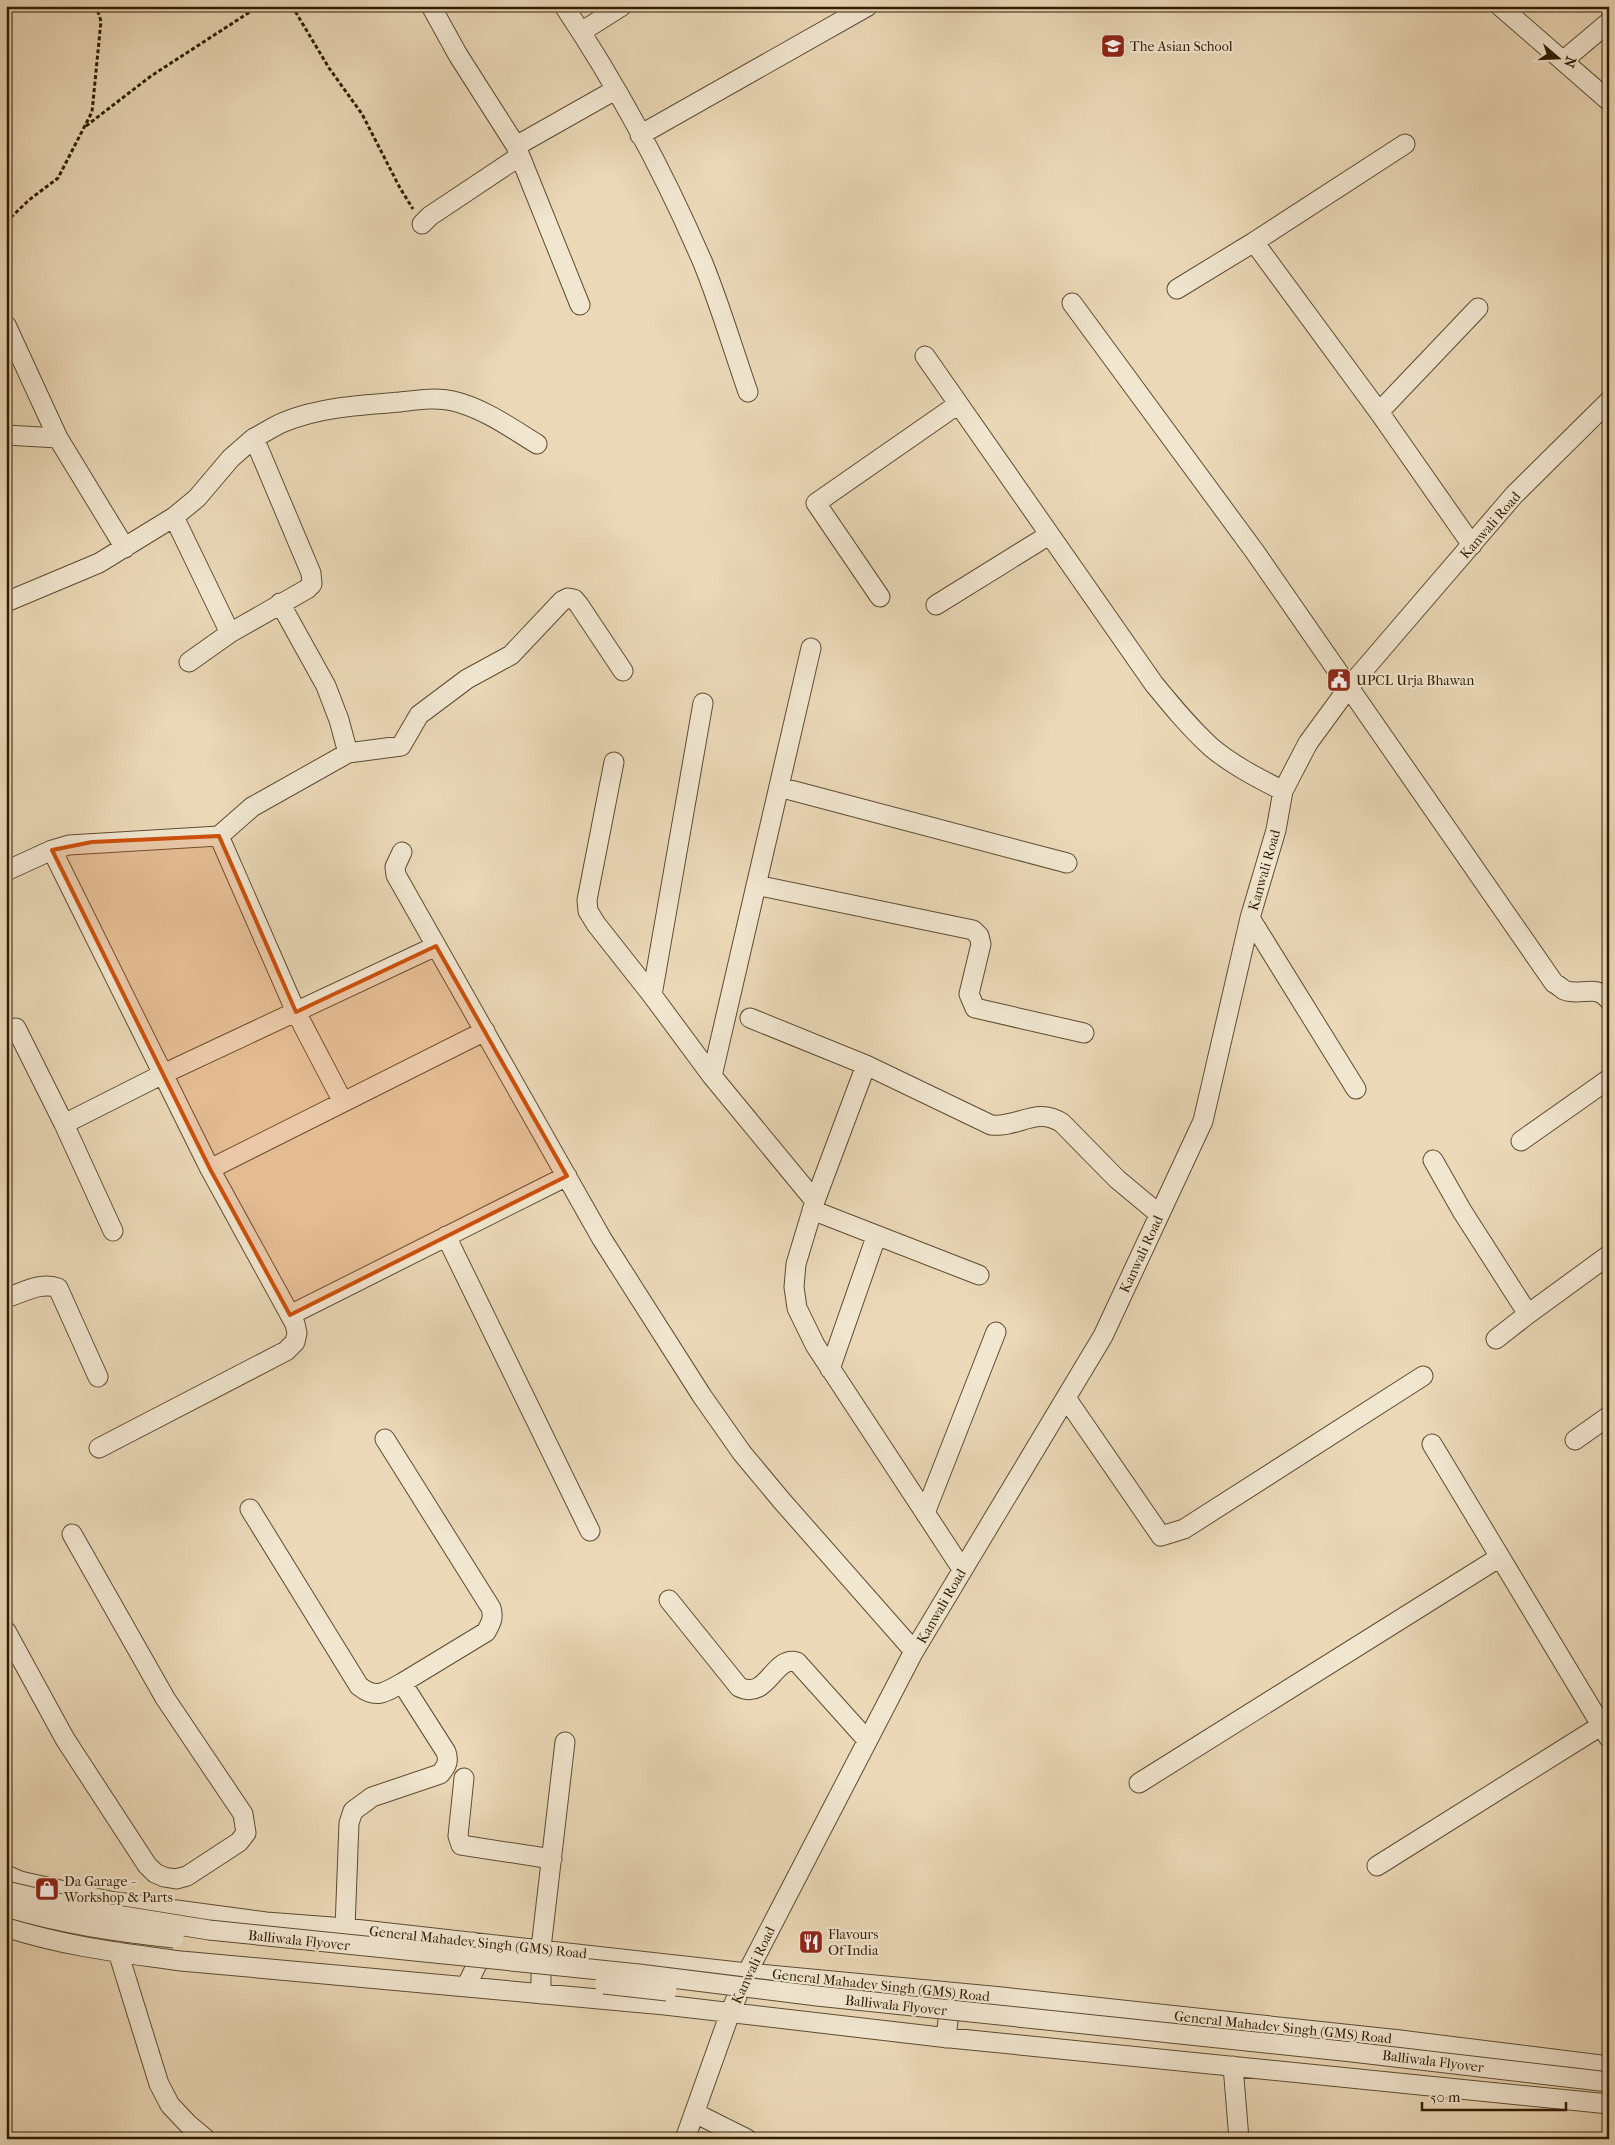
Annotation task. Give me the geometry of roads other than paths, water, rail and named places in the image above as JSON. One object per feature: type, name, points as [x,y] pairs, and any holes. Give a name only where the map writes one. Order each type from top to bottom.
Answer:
[{"type":"street","points":[[431,6],[458,55],[518,151],[580,305]]},
{"type":"street","points":[[564,6],[662,172],[703,264],[748,392]]},
{"type":"street","points":[[581,32],[622,6]]},
{"type":"street","points":[[640,135],[868,6]]},
{"type":"street","points":[[1500,6],[1609,101]]},
{"type":"street","points":[[1564,60],[1609,22]]},
{"type":"street","points":[[422,224],[430,216],[518,151],[615,90]]},
{"type":"street","points":[[1178,289],[1405,144]]},
{"type":"street","points":[[1254,242],[1379,412],[1472,545]]},
{"type":"street","points":[[1072,302],[1255,552],[1554,983],[1565,990],[1575,992],[1598,991],[1609,1000]]},
{"type":"street","points":[[1379,412],[1478,308]]},
{"type":"street","points":[[6,325],[58,438],[125,548]]},
{"type":"street","points":[[925,356],[1048,535],[1154,684],[1180,716],[1212,748],[1246,772],[1283,791]]},
{"type":"street","points":[[6,602],[99,563],[125,548],[174,517],[197,498],[231,458],[254,438],[284,422],[317,412],[354,405],[423,400],[452,401],[506,424],[537,444]]},
{"type":"street","name":"Kanwali Road","points":[[685,2139],[730,2013],[747,1973],[914,1651],[1103,1336],[1203,1121],[1250,918],[1276,830],[1283,791],[1308,743],[1349,687],[1514,495],[1609,400]]},
{"type":"street","points":[[880,597],[816,503],[957,404]]},
{"type":"street","points":[[6,435],[58,438]]},
{"type":"street","points":[[189,662],[230,632],[280,602],[307,589],[312,584],[313,578],[254,438]]},
{"type":"street","points":[[174,517],[230,632]]},
{"type":"street","points":[[936,605],[1048,535]]},
{"type":"street","points":[[6,871],[52,850],[69,845],[92,842],[219,836],[252,807],[348,753],[401,746],[419,715],[467,679],[511,655],[556,606],[568,598],[574,600],[579,605],[623,671]]},
{"type":"street","points":[[280,602],[326,686],[339,720],[348,753]]},
{"type":"street","points":[[712,1076],[811,648]]},
{"type":"street","points":[[652,995],[703,704]]},
{"type":"street","points":[[614,762],[587,900],[588,911],[596,924],[813,1206],[876,1237],[979,1275]]},
{"type":"street","points":[[779,787],[1067,863]]},
{"type":"street","points":[[219,836],[296,1012],[343,1102]]},
{"type":"street","points":[[52,850],[210,1169],[290,1315],[297,1333],[295,1342],[286,1350],[99,1448]]},
{"type":"street","points":[[402,852],[395,868],[396,874],[602,1239],[702,1396],[742,1453],[914,1651]]},
{"type":"street","points":[[756,885],[974,930],[979,936],[981,944],[969,994],[975,1008],[1084,1033]]},
{"type":"street","points":[[1250,918],[1356,1089]]},
{"type":"street","points":[[64,1124],[162,1074],[436,946]]},
{"type":"street","points":[[750,1018],[866,1065],[991,1125],[1011,1124],[1042,1114],[1053,1117],[1062,1122],[1117,1180],[1160,1214]]},
{"type":"street","points":[[16,1028],[64,1124],[113,1231]]},
{"type":"street","points":[[210,1169],[485,1031]]},
{"type":"street","points":[[866,1065],[813,1206],[796,1264],[794,1287],[797,1308],[807,1332],[830,1369],[962,1569]]},
{"type":"street","points":[[1521,1141],[1609,1079]]},
{"type":"street","points":[[1433,1160],[1462,1211],[1528,1314]]},
{"type":"street","points":[[290,1315],[567,1176]]},
{"type":"street","points":[[446,1236],[590,1531]]},
{"type":"street","points":[[830,1369],[876,1237]]},
{"type":"street","points":[[1496,1339],[1609,1255]]},
{"type":"street","points":[[6,1298],[42,1286],[51,1285],[58,1288],[98,1377]]},
{"type":"street","points":[[925,1513],[996,1332]]},
{"type":"street","points":[[1066,1398],[1161,1536],[1184,1529],[1423,1376]]},
{"type":"street","points":[[1576,1440],[1609,1416]]},
{"type":"street","points":[[250,1509],[359,1686],[367,1693],[376,1695],[402,1683],[486,1632],[492,1623],[493,1614],[385,1439]]},
{"type":"street","points":[[1378,1866],[1605,1731],[1432,1444]]},
{"type":"street","points":[[6,1631],[65,1739],[147,1865],[155,1873],[176,1879],[187,1876],[239,1842],[246,1833],[243,1814],[165,1698],[72,1534]]},
{"type":"street","points":[[1139,1782],[1500,1557]]},
{"type":"street","points":[[669,1600],[739,1688],[747,1691],[754,1690],[784,1662],[790,1660],[797,1662],[867,1740]]},
{"type":"street","points":[[345,1928],[349,1823],[353,1811],[372,1796],[440,1774],[446,1767],[448,1758],[446,1752],[402,1683]]},
{"type":"street","points":[[542,1994],[541,1948],[565,1742]]},
{"type":"street","points":[[464,1778],[458,1836],[461,1845],[552,1859]]},
{"type":"street","name":"General Mahadev Singh (GMS) Road","points":[[6,1875],[20,1881],[109,1901],[266,1922],[541,1948],[747,1973],[951,1992],[1400,2040],[1609,2066]]},
{"type":"street","name":"Balliwala Flyover","points":[[6,1891],[92,1911],[209,1930],[640,1974],[817,1996],[1352,2052],[1609,2082]]},
{"type":"street","name":"Balliwala Flyover","points":[[6,1908],[49,1920],[121,1932],[1609,2093]]},
{"type":"street","points":[[6,1927],[51,1939],[118,1952],[181,1961],[665,2005],[946,2038],[1609,2104]]},
{"type":"street","points":[[466,1987],[477,1964],[473,1941]]},
{"type":"street","points":[[118,1952],[159,2084],[170,2105],[206,2139]]},
{"type":"street","points":[[857,2028],[862,1984]]},
{"type":"street","points":[[946,2038],[951,1992]]},
{"type":"street","points":[[1233,2066],[1239,2139]]},
{"type":"street","points":[[695,2113],[747,2139]]},
{"type":"place","name":"The Asian School","points":[[1113,46]]},
{"type":"place","name":"UPCL Urja Bhawan","points":[[1339,680]]},
{"type":"place","name":"Da Garage - Workshop & Parts","points":[[47,1889]]},
{"type":"place","name":"Flavours Of India","points":[[811,1942]]}]
